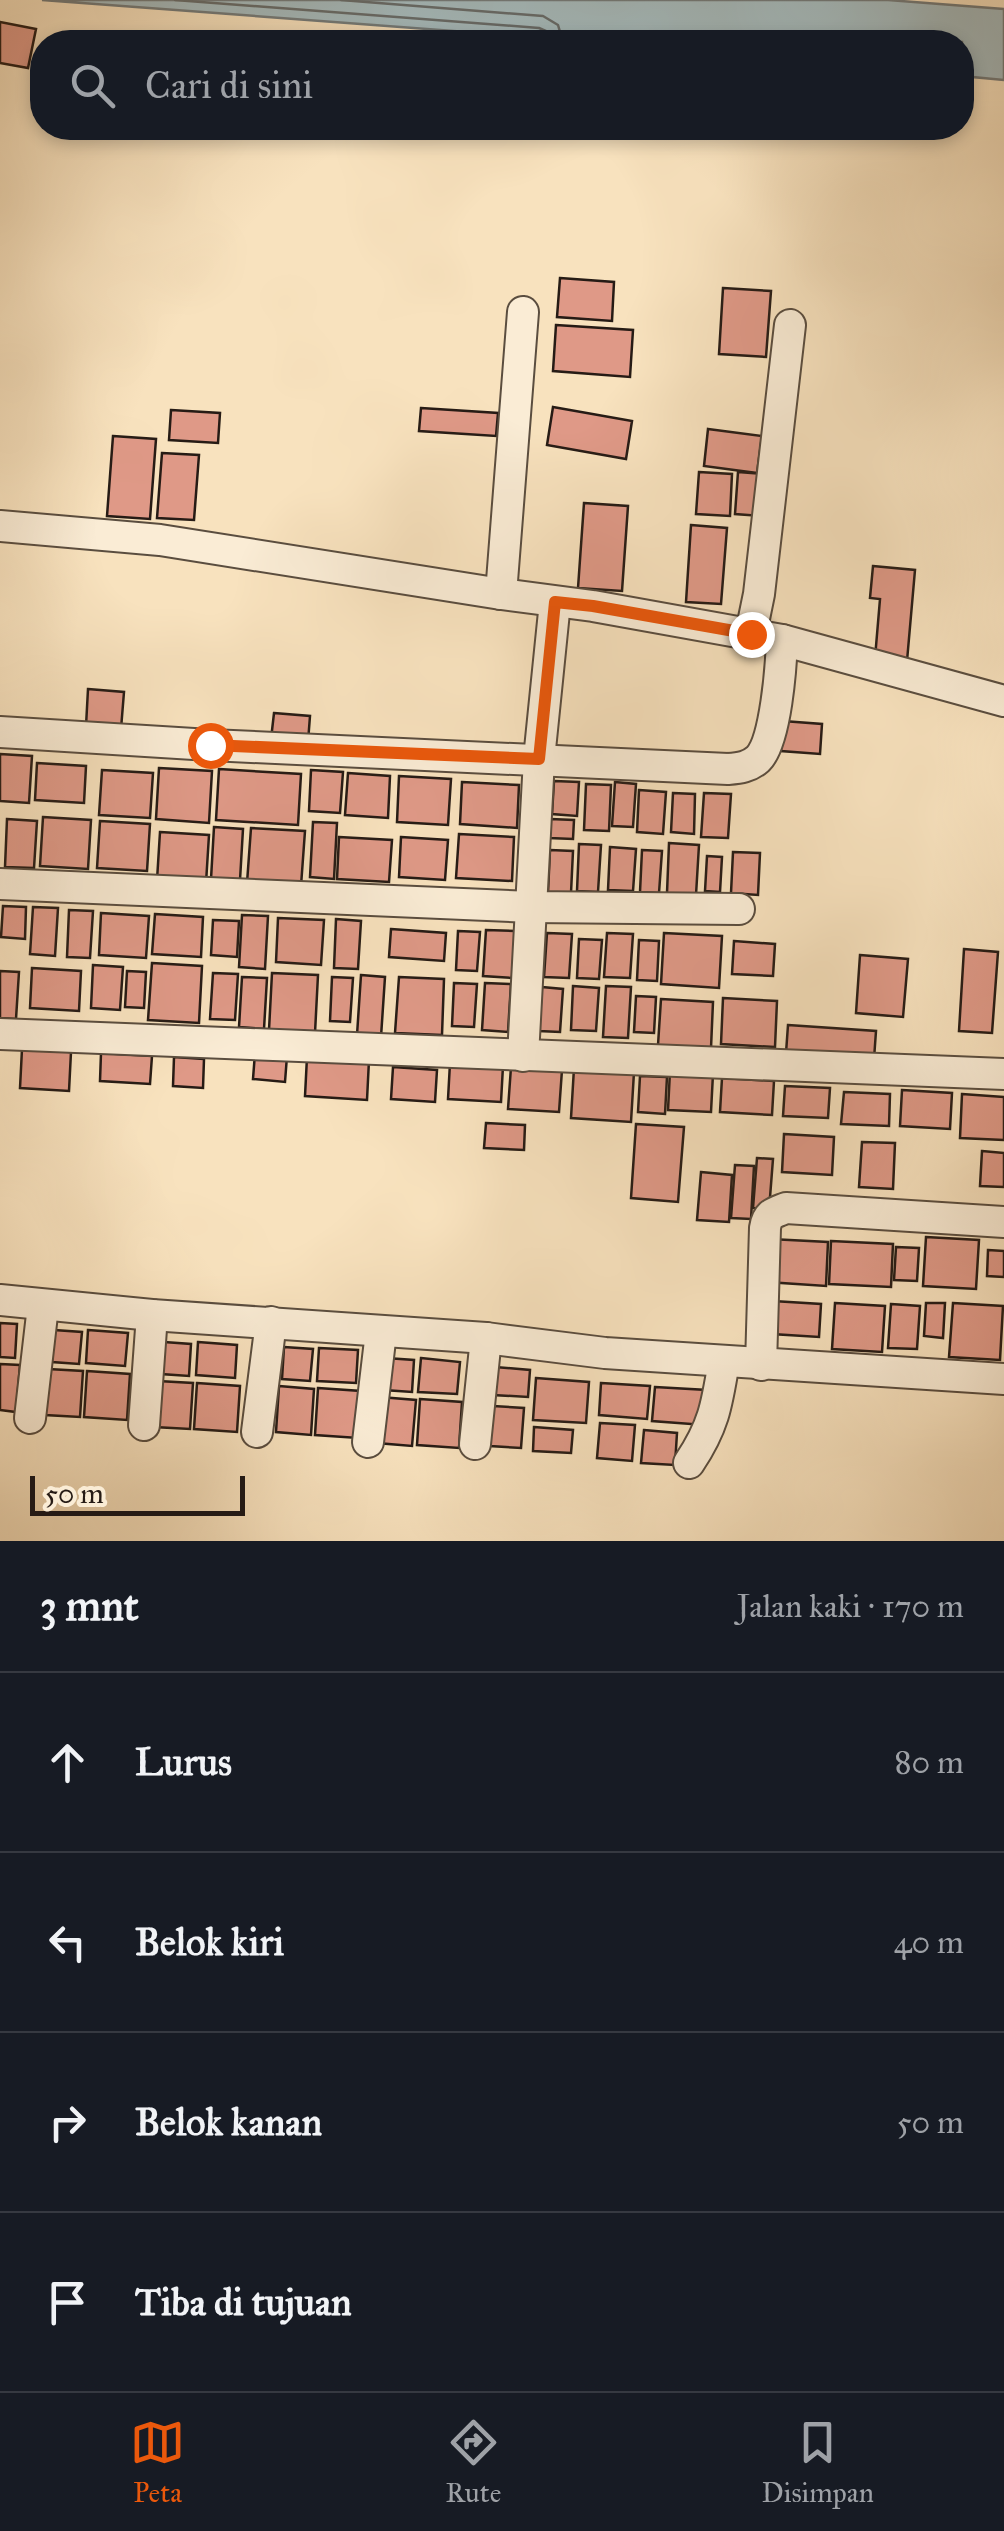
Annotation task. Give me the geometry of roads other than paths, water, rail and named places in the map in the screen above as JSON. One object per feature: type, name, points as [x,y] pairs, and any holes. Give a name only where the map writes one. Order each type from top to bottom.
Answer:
[{"type":"street","points":[[501,594],[524,312]]},
{"type":"street","points":[[751,634],[790,324]]},
{"type":"street","points":[[0,526],[160,540],[593,606],[782,640],[1004,700]]},
{"type":"street","points":[[523,1056],[539,759],[555,602]]},
{"type":"street","points":[[0,732],[229,746],[747,767],[765,751],[776,708],[782,640]]},
{"type":"street","points":[[0,884],[531,907],[739,909]]},
{"type":"street","points":[[0,1034],[1004,1074]]},
{"type":"street","points":[[762,1364],[765,1228],[772,1213],[786,1208],[1004,1222]]},
{"type":"street","points":[[0,1300],[152,1315],[486,1338],[605,1353],[1004,1379]]},
{"type":"street","points":[[30,1418],[43,1306]]},
{"type":"street","points":[[144,1426],[152,1315]]},
{"type":"street","points":[[257,1432],[271,1322]]},
{"type":"street","points":[[368,1442],[381,1332]]},
{"type":"street","points":[[475,1444],[486,1338]]},
{"type":"street","points":[[688,1462],[705,1439],[716,1412],[724,1360]]},
{"type":"water","points":[[42,0],[888,0],[1004,9],[1004,80],[974,77],[974,30],[441,30]]}]
